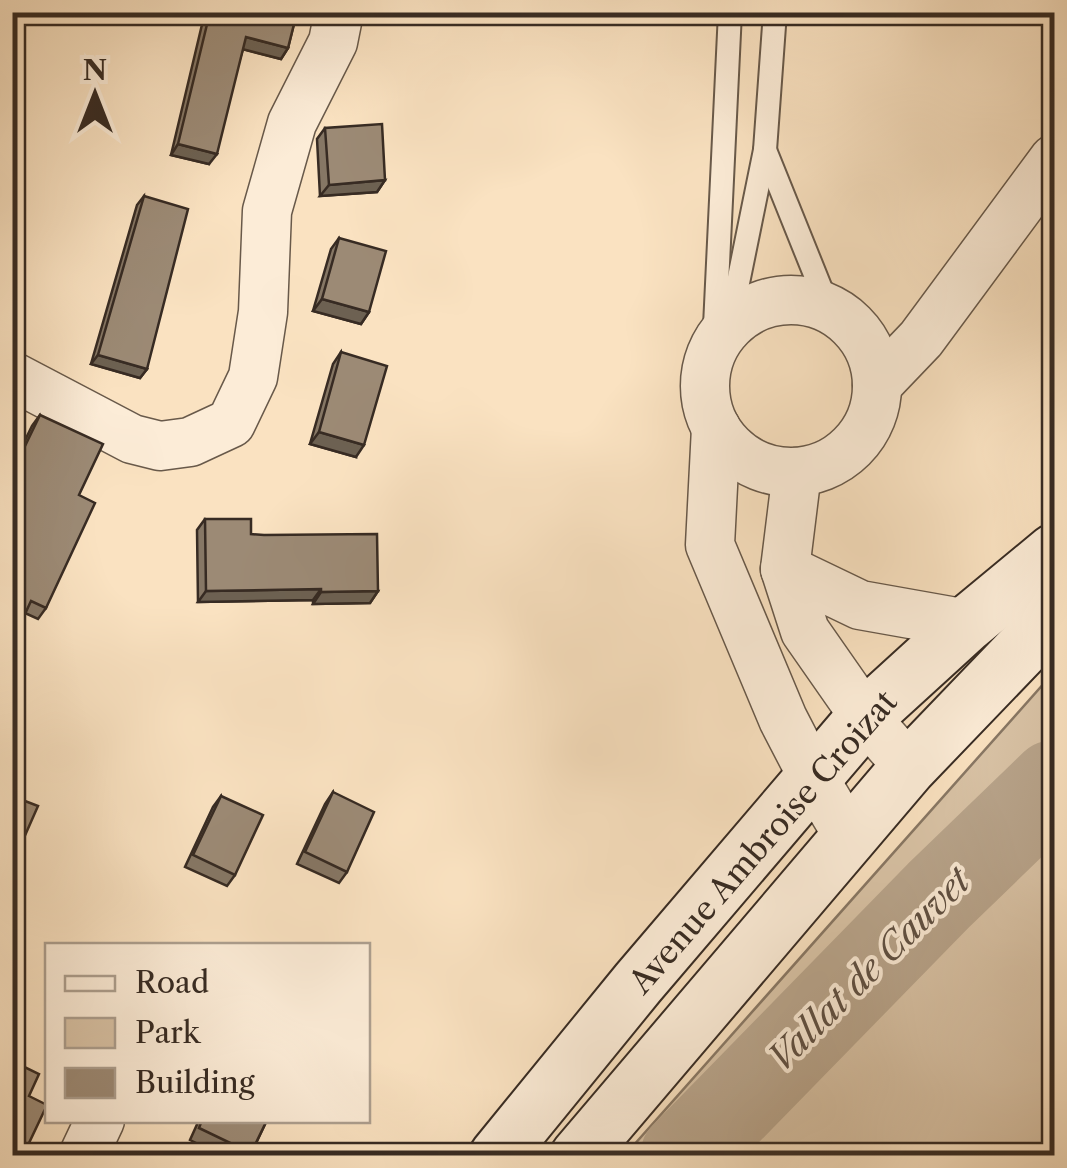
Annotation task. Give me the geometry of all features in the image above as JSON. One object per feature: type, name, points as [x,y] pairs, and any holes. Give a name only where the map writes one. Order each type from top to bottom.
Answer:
[{"type":"main road","name":"Avenue Ambroise Croizat","points":[[498,1156],[638,984],[866,717],[967,624],[1054,552]]},
{"type":"main road","name":"Avenue Ambroise Croizat","points":[[578,1156],[910,768],[1054,616]]},
{"type":"street","points":[[12,376],[132,439],[160,446],[190,442],[231,423],[253,377],[264,312],[267,211],[292,123],[333,42],[339,12]]},
{"type":"street","points":[[877,385],[921,339],[1054,159]]},
{"type":"street","points":[[776,300],[803,300],[829,309],[849,322],[864,340],[874,362],[874,410],[863,434],[845,453],[823,466],[797,472],[750,462],[716,428],[706,402],[706,374],[722,337],[750,310],[776,300]]},
{"type":"street","points":[[716,428],[710,545],[783,718],[812,777],[850,837]]},
{"type":"street","points":[[797,472],[785,569],[805,632],[866,717],[910,768]]},
{"type":"street","points":[[785,569],[860,604],[967,624]]},
{"type":"street","points":[[83,1156],[99,1123]]},
{"type":"lane","points":[[722,337],[730,12]]},
{"type":"lane","points":[[722,337],[765,150],[776,12]]},
{"type":"lane","points":[[765,150],[829,309]]},
{"type":"green space","points":[[1054,672],[1054,1155],[625,1155]]},
{"type":"building","points":[[210,12],[297,12],[288,48],[246,37],[217,154],[178,144]]},
{"type":"building","points":[[382,124],[385,180],[329,185],[325,128]]},
{"type":"building","points":[[144,196],[188,209],[147,369],[98,355]]},
{"type":"building","points":[[339,238],[386,251],[369,312],[322,299]]},
{"type":"building","points":[[341,352],[387,366],[364,445],[319,432]]},
{"type":"building","points":[[40,415],[103,444],[79,495],[95,503],[46,608],[31,601],[12,642],[12,473]]},
{"type":"building","points":[[205,519],[251,519],[251,534],[377,534],[378,591],[206,591]]},
{"type":"building","points":[[333,792],[374,812],[347,872],[305,852]]},
{"type":"building","points":[[12,796],[38,806],[19,849],[12,846]]},
{"type":"building","points":[[221,796],[263,815],[235,875],[193,855]]},
{"type":"building","points":[[12,1061],[39,1074],[29,1096],[45,1104],[45,1109],[28,1145],[12,1138]]},
{"type":"building","points":[[201,1123],[266,1123],[251,1153],[199,1128]]},
{"type":"waterway","name":"Vallat de Cauvet","points":[[684,1156],[939,895],[1054,784]]}]
